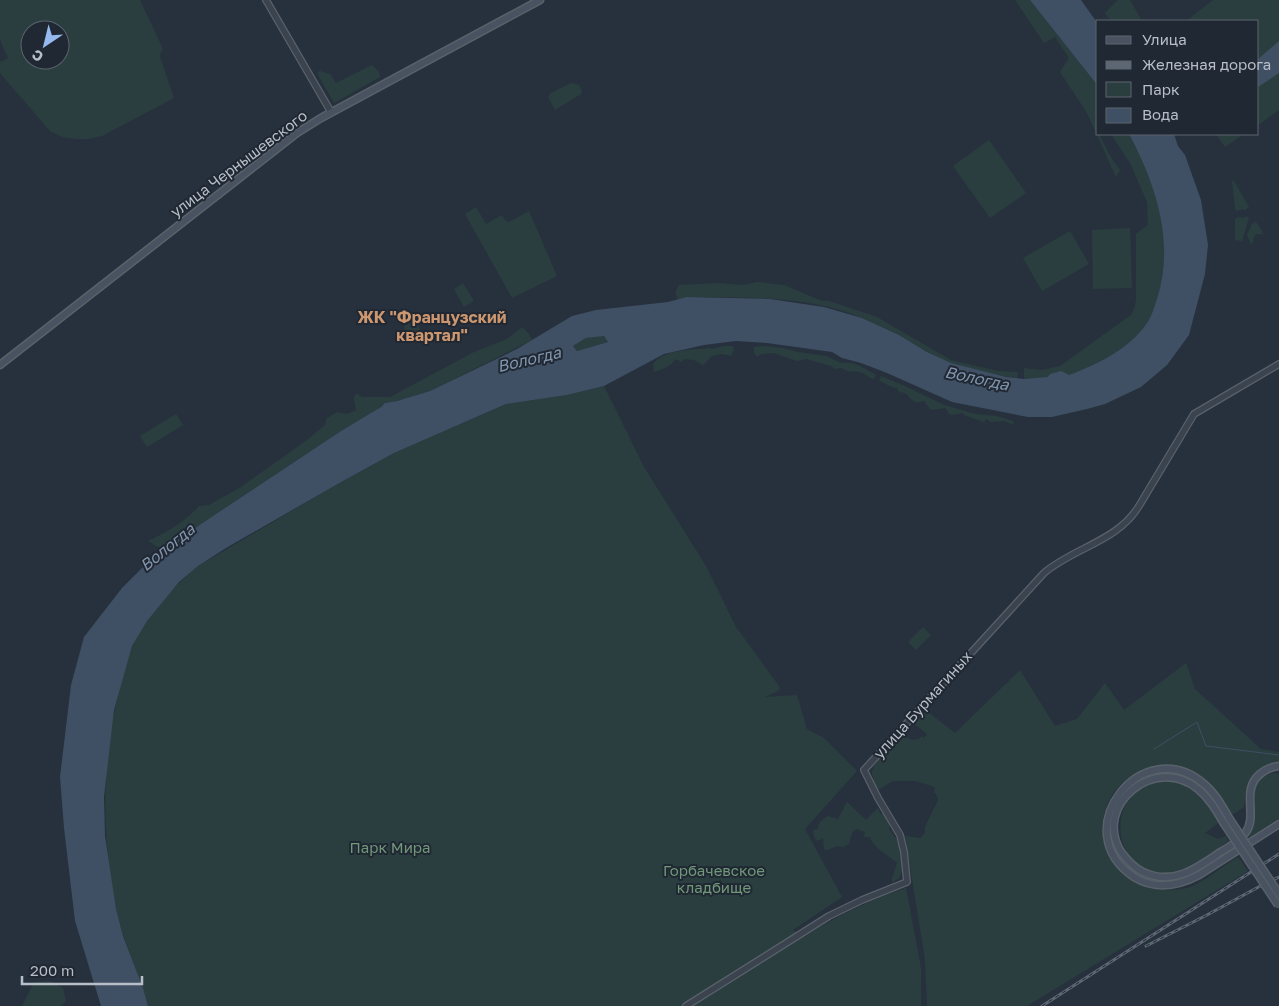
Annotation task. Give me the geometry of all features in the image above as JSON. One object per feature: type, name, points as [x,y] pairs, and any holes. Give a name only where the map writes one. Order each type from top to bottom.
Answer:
[{"type":"main road","name":"улица Чернышевского","points":[[0,365],[297,133],[331,112],[540,0]]},
{"type":"main road","points":[[1279,766],[1265,771],[1256,779],[1251,788],[1250,823],[1246,833],[1230,846],[1186,873],[1166,878],[1152,876],[1141,871],[1123,855],[1118,845],[1115,831],[1116,815],[1126,796],[1143,782],[1160,777],[1180,780],[1193,786],[1226,820],[1279,894]]},
{"type":"main road","points":[[1278,906],[1226,820],[1211,791],[1198,779],[1178,771],[1154,771],[1135,778],[1119,793],[1108,815],[1108,838],[1113,853],[1128,872],[1150,883],[1172,885],[1199,875],[1279,824]]},
{"type":"main road","points":[[1265,771],[1279,772]]},
{"type":"street","points":[[266,0],[331,112]]},
{"type":"street","name":"улица Бурмагиных","points":[[686,1006],[829,916],[907,882],[900,835],[864,770],[1044,573],[1057,563],[1110,534],[1129,519],[1137,510],[1194,414],[1279,364]]},
{"type":"green space","points":[[0,0],[140,0],[163,49],[160,57],[174,98],[102,136],[89,139],[62,137],[50,131],[0,73],[0,60],[1,62],[8,58],[0,40]]},
{"type":"green space","points":[[1015,0],[1030,0],[1096,83],[1096,133],[1087,113],[1060,72],[1069,58],[1055,37],[1044,43]]},
{"type":"green space","points":[[1118,0],[1130,0],[1141,20],[1110,20],[1105,13]]},
{"type":"green space","points":[[1213,0],[1279,0],[1279,110],[1259,124],[1259,20],[1187,20]]},
{"type":"green space","points":[[372,65],[379,72],[380,77],[334,103],[317,73],[320,71],[330,74],[336,83]]},
{"type":"green space","points":[[571,83],[579,85],[582,91],[581,94],[555,110],[548,97],[550,96],[549,94]]},
{"type":"green space","points":[[1097,135],[1100,135],[1110,156],[1120,170],[1116,177]]},
{"type":"green space","points":[[1112,135],[1129,135],[1154,189],[1160,208],[1164,235],[1163,267],[1158,298],[1153,311],[1147,323],[1132,340],[1102,362],[1069,375],[1024,379],[1024,368],[1042,370],[1060,366],[1131,315],[1135,307],[1136,234],[1148,225],[1147,202],[1130,163]]},
{"type":"green space","points":[[1217,135],[1243,135],[1225,147]]},
{"type":"green space","points":[[989,140],[1026,193],[990,218],[953,166]]},
{"type":"green space","points":[[1232,180],[1249,207],[1245,210],[1235,210]]},
{"type":"green space","points":[[476,207],[486,224],[502,215],[509,222],[529,211],[557,276],[512,298],[465,214]]},
{"type":"green space","points":[[1246,216],[1249,218],[1242,241],[1235,240],[1235,219]]},
{"type":"green space","points":[[1255,222],[1264,235],[1256,234],[1254,242],[1251,244],[1247,235],[1252,224]]},
{"type":"green space","points":[[1130,228],[1132,288],[1093,289],[1092,230]]},
{"type":"green space","points":[[1070,231],[1089,264],[1042,291],[1023,258]]},
{"type":"green space","points":[[757,282],[784,285],[822,301],[829,301],[877,317],[951,360],[998,371],[1018,372],[1017,378],[1001,376],[950,363],[886,329],[862,318],[828,307],[810,303],[755,298],[698,297],[678,300],[676,294],[679,285],[716,283],[743,285]]},
{"type":"green space","points":[[463,283],[474,301],[464,307],[454,289]]},
{"type":"green space","points":[[413,315],[422,333],[407,339],[404,326],[408,324],[405,317]]},
{"type":"green space","points":[[522,327],[532,340],[430,391],[385,403],[373,413],[341,431],[163,550],[148,541],[175,526],[199,506],[209,505],[241,487],[307,440],[325,425],[327,418],[337,412],[347,414],[356,410],[354,399],[356,393],[362,397],[390,397],[472,353],[507,339]]},
{"type":"green space","points":[[604,336],[608,342],[577,351],[573,346],[586,338]]},
{"type":"green space","points":[[733,346],[732,356],[722,354],[712,356],[703,365],[694,360],[684,359],[682,362],[675,359],[669,366],[654,372],[653,364],[664,355],[679,351],[712,349]]},
{"type":"green space","points":[[761,346],[826,356],[841,363],[845,362],[859,366],[876,375],[874,379],[859,372],[847,371],[842,368],[835,369],[831,366],[806,359],[797,361],[774,353],[761,354],[757,357],[754,353],[754,347]]},
{"type":"green space","points":[[881,376],[944,405],[975,414],[997,416],[1013,421],[1014,425],[1004,421],[991,422],[986,419],[984,422],[963,413],[952,415],[945,408],[931,410],[924,401],[914,401],[907,394],[898,391],[897,388],[879,381]]},
{"type":"green space","points":[[604,386],[644,467],[706,566],[736,627],[779,686],[780,690],[765,697],[797,695],[807,729],[824,738],[857,771],[805,829],[842,897],[793,930],[804,937],[854,909],[906,888],[921,968],[921,1006],[148,1006],[116,909],[108,851],[105,794],[110,737],[125,667],[137,636],[151,613],[198,566],[394,453],[506,404],[567,395]]},
{"type":"green space","points":[[176,414],[183,425],[147,447],[140,436]]},
{"type":"green space","points":[[923,627],[931,635],[916,650],[908,642]]},
{"type":"green space","points":[[1186,663],[1195,689],[1261,749],[1279,752],[1279,762],[1262,767],[1256,772],[1246,790],[1244,807],[1232,815],[1218,793],[1207,781],[1185,768],[1162,765],[1141,770],[1123,783],[1110,800],[1103,821],[1105,843],[1117,866],[1129,878],[1144,886],[1175,890],[1187,888],[1204,880],[1238,857],[1248,871],[1027,1006],[927,1006],[925,959],[905,836],[920,838],[925,833],[925,827],[938,800],[934,793],[935,787],[915,781],[893,781],[878,790],[872,774],[879,759],[901,735],[913,740],[919,739],[922,736],[924,738],[927,734],[912,722],[924,709],[955,733],[1020,670],[1055,726],[1077,719],[1105,683],[1124,710]]},
{"type":"green space","points":[[1275,773],[1279,774],[1279,818],[1249,838],[1247,836],[1251,827],[1255,789],[1258,782],[1265,776]]},
{"type":"green space","points":[[1159,781],[1179,783],[1188,787],[1202,799],[1218,823],[1205,833],[1218,839],[1226,836],[1228,841],[1187,868],[1172,873],[1153,872],[1137,865],[1127,852],[1121,836],[1121,818],[1127,802],[1140,789]]},
{"type":"green space","points":[[847,802],[866,820],[878,808],[880,814],[886,814],[890,820],[889,829],[900,844],[903,866],[900,877],[892,883],[897,863],[878,848],[870,837],[864,837],[865,832],[856,829],[852,833],[849,844],[828,850],[824,849],[823,838],[817,841],[814,837],[813,830],[818,829],[821,821],[828,816],[838,819]]},
{"type":"green space","points":[[50,981],[63,988],[66,1001],[61,1006],[22,1006],[34,982]]},
{"type":"water","points":[[1030,0],[1081,0],[1096,21],[1096,83]]},
{"type":"water","points":[[1279,41],[1279,73],[1259,86],[1259,58]]},
{"type":"water","name":"Вологда","points":[[1130,135],[1174,135],[1178,146],[1185,155],[1201,200],[1208,245],[1205,274],[1189,335],[1167,365],[1141,387],[1105,404],[1052,417],[1028,417],[952,402],[887,373],[842,358],[832,352],[767,343],[736,341],[704,345],[664,354],[604,386],[567,395],[506,404],[394,453],[226,548],[198,566],[179,582],[147,621],[132,646],[114,710],[104,797],[105,836],[116,909],[123,936],[148,1006],[101,1006],[75,921],[60,777],[71,685],[84,637],[122,588],[146,564],[216,514],[385,403],[430,391],[517,349],[572,316],[596,310],[668,302],[687,297],[770,299],[824,307],[862,318],[899,335],[927,352],[951,363],[1006,377],[1024,379],[1048,377],[1050,374],[1061,371],[1069,375],[1080,371],[1112,355],[1131,341],[1152,314],[1162,277],[1164,256],[1160,214],[1147,173]],"holes":[[[604,336],[608,342],[577,351],[573,346],[586,338]]]},
{"type":"waterway","points":[[1154,749],[1197,722],[1206,746],[1279,755]]},
{"type":"railway","points":[[1042,1006],[1279,854]]},
{"type":"railway","points":[[1146,946],[1279,877]]},
{"type":"district","name":"ЖК \"Французский квартал\"","points":[[432,326]]},
{"type":"park label","name":"Парк Мира","points":[[390,848]]},
{"type":"park label","name":"Горбачевское кладбище","points":[[714,880]]}]
